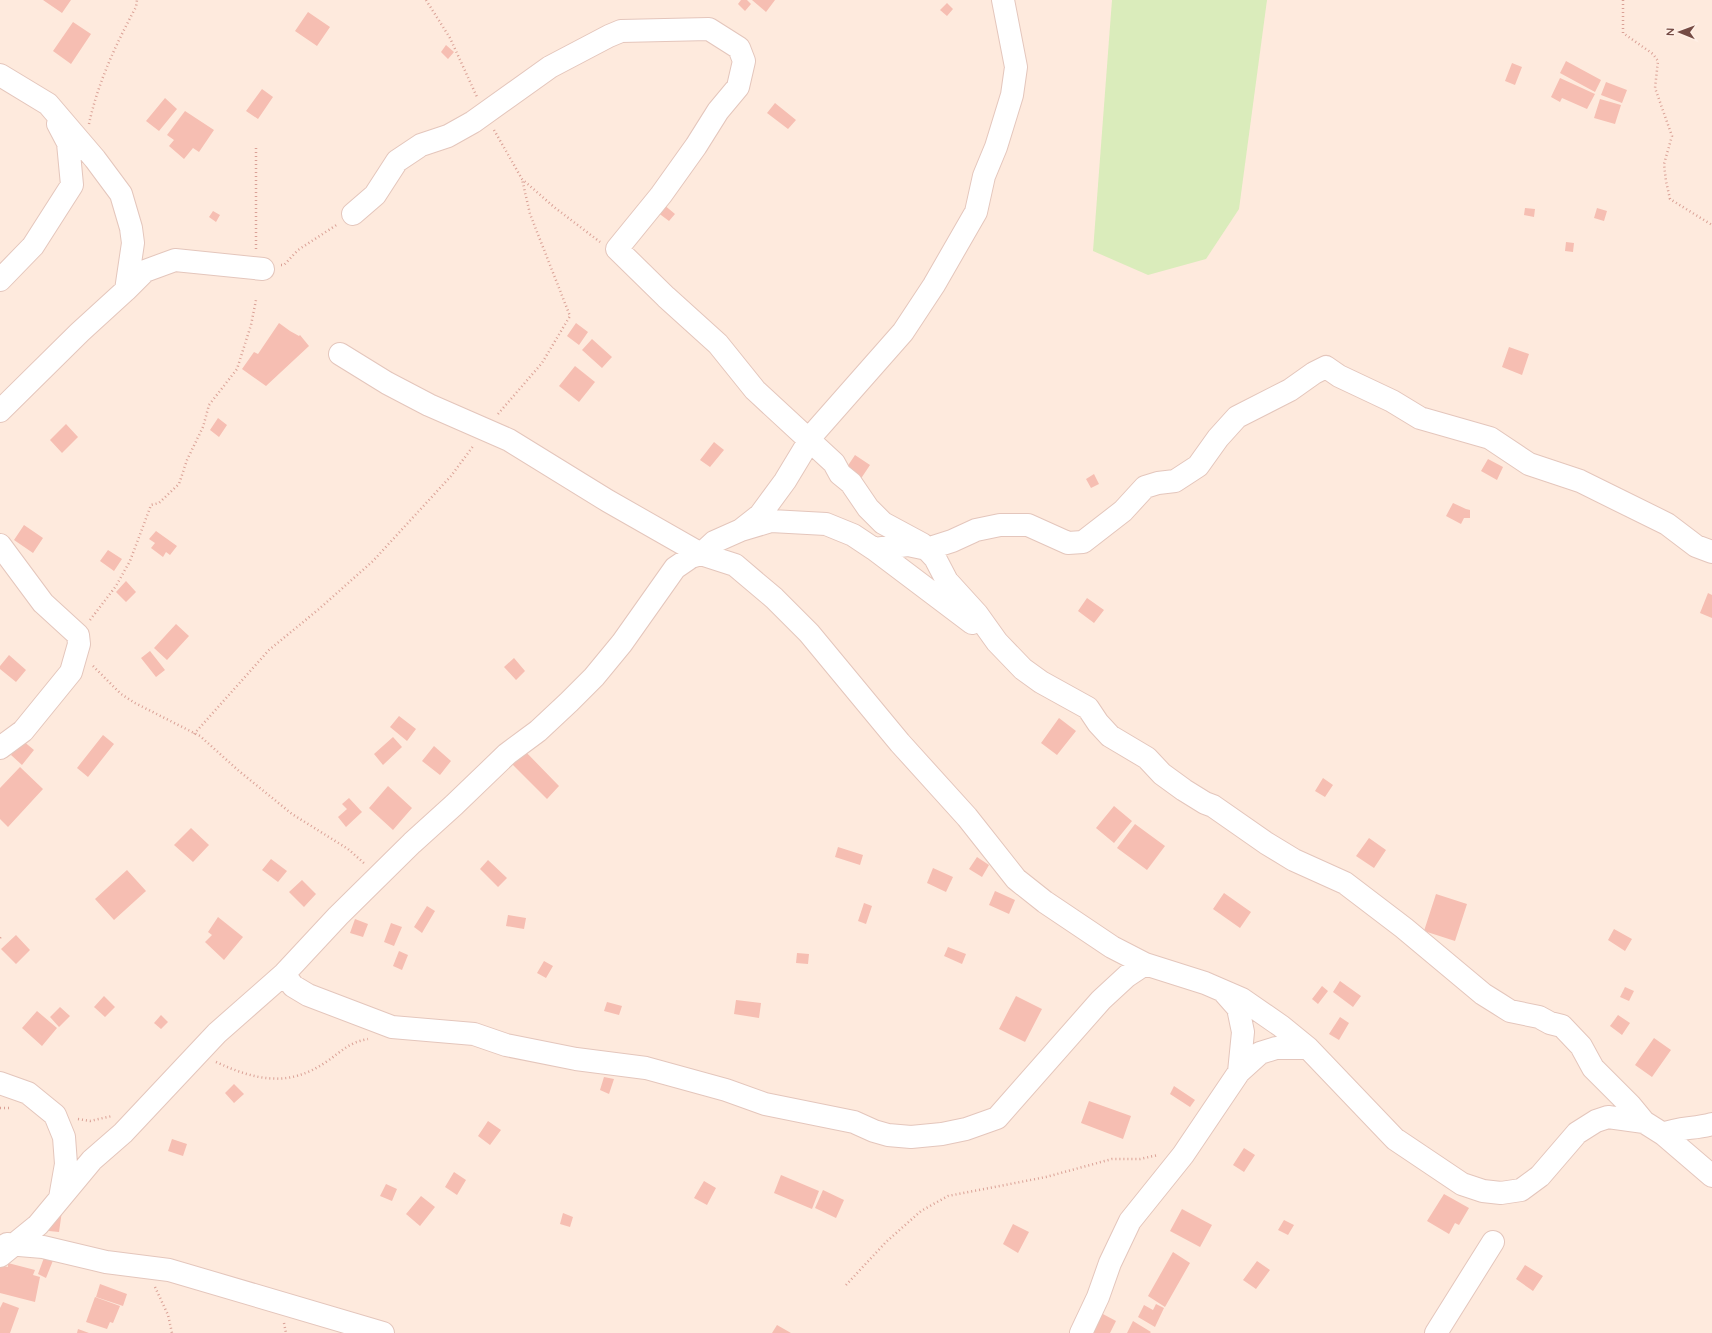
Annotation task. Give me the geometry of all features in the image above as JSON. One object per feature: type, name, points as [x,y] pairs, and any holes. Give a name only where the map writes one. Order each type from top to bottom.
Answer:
[{"type":"street","points":[[741,530],[760,515],[785,481],[810,440],[903,332],[934,285],[976,212],[984,176],[996,147],[1012,95],[1016,67],[1003,0]]},
{"type":"street","points":[[352,214],[375,195],[397,161],[421,145],[448,136],[485,114],[550,67],[621,31],[708,30],[739,48],[744,61],[738,87],[718,111],[696,146],[661,195],[617,249],[666,297],[718,344],[755,390],[834,463],[840,474],[850,483],[868,508],[883,523],[927,548],[935,558],[947,582],[977,614],[997,642],[1023,669],[1041,682],[1088,708],[1098,723],[1110,736],[1147,758],[1162,774],[1204,803],[1214,806],[1266,843],[1289,856],[1345,883],[1404,928],[1483,994],[1510,1011],[1539,1017],[1550,1023],[1562,1026],[1581,1046],[1593,1068],[1630,1105],[1644,1122],[1663,1134],[1712,1176]]},
{"type":"street","points":[[0,75],[48,104],[84,146],[121,194],[131,228],[133,244],[126,290]]},
{"type":"street","points":[[0,89],[48,104],[68,143],[72,185],[33,246],[0,280]]},
{"type":"street","points":[[0,411],[80,332],[145,271],[174,260],[263,269]]},
{"type":"street","points":[[340,354],[387,383],[422,401],[486,428],[509,440],[608,501],[701,554],[735,565],[774,598],[809,633],[900,743],[967,817],[1016,879],[1045,902],[1112,946],[1146,964],[1242,999],[1281,1026],[1308,1048],[1395,1139],[1462,1184],[1483,1191],[1501,1193],[1521,1190],[1540,1176],[1577,1133],[1596,1121],[1608,1117],[1644,1122]]},
{"type":"street","points":[[874,549],[908,546],[927,548],[952,541],[976,530],[1000,525],[1028,525],[1068,543],[1083,542],[1122,511],[1145,487],[1158,483],[1175,481],[1198,466],[1218,438],[1237,417],[1290,390],[1314,373],[1326,367],[1340,376],[1392,401],[1420,418],[1490,438],[1529,464],[1580,481],[1667,524],[1696,546],[1712,552]]},
{"type":"street","points":[[5,1248],[38,1225],[92,1160],[123,1133],[217,1033],[284,974],[338,916],[412,842],[454,806],[507,754],[538,731],[569,702],[594,677],[622,643],[674,568],[691,557],[701,554],[714,542],[741,530],[771,521],[802,521],[826,524],[853,535],[874,549],[997,642]]},
{"type":"street","points":[[0,545],[43,603],[78,635],[79,644],[72,672],[24,731],[0,748]]},
{"type":"street","points":[[284,974],[293,986],[308,995],[392,1027],[474,1034],[506,1045],[576,1059],[646,1068],[726,1090],[765,1104],[854,1122],[874,1131],[888,1135],[911,1137],[942,1134],[966,1129],[997,1118],[1101,1000],[1127,976],[1146,964]]},
{"type":"street","points":[[1223,991],[1238,1008],[1243,1032],[1239,1072]]},
{"type":"street","points":[[1081,1333],[1098,1297],[1110,1263],[1130,1221],[1183,1155],[1239,1072],[1260,1053],[1276,1048],[1308,1048]]},
{"type":"street","points":[[0,1083],[28,1093],[55,1115],[64,1137],[66,1164],[59,1199]]},
{"type":"street","points":[[1663,1134],[1674,1130],[1698,1128],[1712,1124]]},
{"type":"street","points":[[1436,1333],[1492,1242]]},
{"type":"street","points":[[5,1248],[43,1247],[106,1262],[170,1270],[383,1333]]},
{"type":"path","points":[[84,146],[92,109],[111,55],[136,7],[137,0]]},
{"type":"path","points":[[194,734],[269,650],[319,609],[373,560],[451,476],[486,428],[542,363],[570,316],[530,214],[522,179],[485,114],[450,38],[426,0]]},
{"type":"path","points":[[1623,0],[1623,33],[1653,54],[1658,61],[1656,88],[1672,136],[1664,164],[1670,199],[1712,225]]},
{"type":"path","points":[[256,148],[255,260],[263,269],[284,265],[298,250],[352,214]]},
{"type":"path","points":[[522,179],[606,247],[617,249]]},
{"type":"path","points":[[78,635],[116,586],[130,561],[151,505],[159,502],[179,484],[187,460],[203,427],[209,405],[236,369],[251,325],[256,300]]},
{"type":"path","points":[[92,664],[121,694],[135,704],[200,736],[292,814],[348,848],[378,877]]},
{"type":"path","points":[[198,1053],[248,1075],[276,1080],[306,1074],[326,1062],[345,1047],[360,1040],[375,1037]]},
{"type":"path","points":[[846,1285],[886,1242],[921,1211],[948,1196],[1046,1177],[1112,1159],[1140,1159],[1176,1151],[1183,1155]]},
{"type":"path","points":[[142,1266],[162,1301],[168,1316],[172,1333]]},
{"type":"green space","points":[[1112,0],[1267,0],[1239,209],[1206,259],[1148,275],[1093,251]]},
{"type":"building","points":[[43,0],[71,0],[62,13]]},
{"type":"building","points":[[741,0],[747,0],[751,4],[745,11],[738,4]]},
{"type":"building","points":[[752,0],[775,0],[766,12]]},
{"type":"building","points":[[947,3],[953,9],[947,16],[940,10]]},
{"type":"building","points":[[308,12],[330,27],[317,46],[295,31]]},
{"type":"building","points":[[73,22],[91,34],[71,64],[53,51]]},
{"type":"building","points":[[446,45],[454,52],[448,59],[441,52]]},
{"type":"building","points":[[1566,61],[1601,80],[1595,92],[1560,73]]},
{"type":"building","points":[[1512,63],[1522,67],[1515,85],[1505,81]]},
{"type":"building","points":[[1560,78],[1595,94],[1587,109],[1562,98],[1560,102],[1551,97]]},
{"type":"building","points":[[1606,82],[1627,90],[1622,103],[1601,95]]},
{"type":"building","points":[[262,89],[273,97],[258,119],[246,111]]},
{"type":"building","points":[[165,98],[177,109],[159,131],[146,121]]},
{"type":"building","points":[[1600,99],[1621,105],[1615,124],[1594,118]]},
{"type":"building","points":[[775,103],[796,120],[788,129],[767,113]]},
{"type":"building","points":[[185,111],[214,130],[199,152],[193,148],[184,159],[169,146],[174,140],[167,135]]},
{"type":"building","points":[[663,204],[675,214],[669,221],[657,212]]},
{"type":"building","points":[[1525,208],[1535,209],[1534,217],[1524,215]]},
{"type":"building","points":[[1597,208],[1607,211],[1604,221],[1594,218]]},
{"type":"building","points":[[213,211],[220,215],[216,222],[209,217]]},
{"type":"building","points":[[1566,242],[1574,243],[1573,252],[1565,251]]},
{"type":"building","points":[[279,323],[290,331],[299,336],[300,335],[309,346],[266,386],[242,369],[254,352],[258,354]]},
{"type":"building","points":[[576,323],[588,332],[579,345],[567,336]]},
{"type":"building","points":[[592,339],[612,357],[602,368],[582,350]]},
{"type":"building","points":[[1509,347],[1529,354],[1522,375],[1502,367]]},
{"type":"building","points":[[575,366],[595,382],[579,402],[559,386]]},
{"type":"building","points":[[218,418],[227,425],[219,437],[210,430]]},
{"type":"building","points":[[66,424],[78,437],[62,453],[50,440]]},
{"type":"building","points":[[714,442],[724,450],[710,467],[700,460]]},
{"type":"building","points":[[855,455],[870,465],[858,483],[843,473]]},
{"type":"building","points":[[1488,459],[1503,467],[1497,480],[1481,471]]},
{"type":"building","points":[[1094,474],[1099,484],[1091,488],[1086,479]]},
{"type":"building","points":[[1453,503],[1470,510],[1470,518],[1464,518],[1461,524],[1446,516]]},
{"type":"building","points":[[24,525],[43,538],[33,553],[14,540]]},
{"type":"building","points":[[156,531],[177,546],[170,555],[166,552],[163,557],[151,548],[155,543],[149,539]]},
{"type":"building","points":[[108,550],[122,559],[114,571],[100,561]]},
{"type":"building","points":[[126,581],[136,592],[126,602],[116,592]]},
{"type":"building","points":[[1708,593],[1712,595],[1712,618],[1700,613]]},
{"type":"building","points":[[1087,598],[1104,610],[1094,623],[1078,611]]},
{"type":"building","points":[[176,624],[189,636],[167,660],[154,648]]},
{"type":"building","points":[[150,651],[165,670],[156,677],[141,658]]},
{"type":"building","points":[[9,655],[26,670],[16,682],[0,669],[0,666]]},
{"type":"building","points":[[514,658],[525,671],[516,680],[504,667]]},
{"type":"building","points":[[399,716],[416,729],[407,741],[390,727]]},
{"type":"building","points":[[1059,718],[1076,731],[1057,755],[1041,743]]},
{"type":"building","points":[[103,735],[114,744],[88,777],[77,768]]},
{"type":"building","points":[[393,737],[402,747],[383,765],[374,754]]},
{"type":"building","points":[[22,740],[34,750],[22,765],[11,755]]},
{"type":"building","points":[[434,746],[451,761],[440,775],[422,761]]},
{"type":"building","points":[[523,749],[559,786],[547,799],[510,762]]},
{"type":"building","points":[[20,767],[43,789],[8,827],[0,819],[0,788]]},
{"type":"building","points":[[1323,778],[1333,785],[1325,797],[1315,791]]},
{"type":"building","points":[[388,786],[412,808],[393,830],[369,808]]},
{"type":"building","points":[[349,798],[362,812],[346,827],[338,817],[347,809],[342,804]]},
{"type":"building","points":[[1114,806],[1132,821],[1114,843],[1096,828]]},
{"type":"building","points":[[1135,824],[1165,846],[1147,870],[1117,848]]},
{"type":"building","points":[[191,828],[209,845],[193,862],[174,845]]},
{"type":"building","points":[[1369,838],[1386,850],[1374,868],[1356,856]]},
{"type":"building","points":[[838,847],[863,855],[860,865],[835,857]]},
{"type":"building","points":[[977,857],[989,865],[982,877],[969,869]]},
{"type":"building","points":[[271,859],[287,871],[278,882],[262,870]]},
{"type":"building","points":[[488,860],[507,878],[498,887],[480,869]]},
{"type":"building","points":[[933,868],[953,877],[946,892],[927,883]]},
{"type":"building","points":[[127,870],[146,891],[114,920],[95,899]]},
{"type":"building","points":[[302,880],[316,894],[304,907],[289,892]]},
{"type":"building","points":[[995,891],[1015,900],[1009,914],[989,905]]},
{"type":"building","points":[[1224,893],[1251,912],[1240,928],[1213,909]]},
{"type":"building","points":[[1436,894],[1467,904],[1455,941],[1424,931]]},
{"type":"building","points":[[864,903],[872,906],[866,924],[858,921]]},
{"type":"building","points":[[427,906],[435,911],[422,933],[414,927]]},
{"type":"building","points":[[508,915],[526,918],[524,929],[506,926]]},
{"type":"building","points":[[218,917],[243,937],[224,960],[205,942],[212,935],[208,932]]},
{"type":"building","points":[[355,919],[368,924],[363,937],[350,933]]},
{"type":"building","points":[[391,923],[402,927],[394,946],[384,942]]},
{"type":"building","points":[[1614,929],[1632,939],[1625,951],[1608,940]]},
{"type":"building","points":[[16,935],[30,950],[16,964],[1,949]]},
{"type":"building","points":[[948,947],[966,954],[962,964],[944,956]]},
{"type":"building","points":[[399,951],[408,955],[402,970],[393,966]]},
{"type":"building","points":[[797,953],[809,954],[808,964],[796,963]]},
{"type":"building","points":[[544,961],[553,966],[546,978],[537,973]]},
{"type":"building","points":[[1340,981],[1361,996],[1353,1007],[1333,992]]},
{"type":"building","points":[[1322,986],[1328,991],[1318,1004],[1312,999]]},
{"type":"building","points":[[1625,987],[1634,991],[1629,1001],[1620,997]]},
{"type":"building","points":[[104,996],[115,1007],[105,1017],[94,1007]]},
{"type":"building","points":[[1016,996],[1042,1009],[1025,1042],[999,1029]]},
{"type":"building","points":[[736,1000],[761,1003],[759,1018],[734,1014]]},
{"type":"building","points":[[607,1002],[622,1006],[619,1015],[604,1011]]},
{"type":"building","points":[[60,1007],[70,1016],[59,1027],[50,1017]]},
{"type":"building","points":[[37,1011],[57,1028],[42,1046],[22,1028]]},
{"type":"building","points":[[161,1015],[168,1022],[161,1029],[154,1023]]},
{"type":"building","points":[[1618,1015],[1630,1023],[1622,1035],[1610,1026]]},
{"type":"building","points":[[1340,1017],[1349,1023],[1339,1040],[1329,1034]]},
{"type":"building","points":[[1654,1038],[1671,1050],[1652,1077],[1635,1065]]},
{"type":"building","points":[[604,1077],[614,1079],[609,1094],[600,1090]]},
{"type":"building","points":[[234,1084],[244,1094],[234,1103],[225,1093]]},
{"type":"building","points":[[1174,1086],[1195,1100],[1190,1107],[1170,1094]]},
{"type":"building","points":[[1089,1101],[1131,1116],[1123,1139],[1081,1123]]},
{"type":"building","points":[[488,1121],[501,1130],[490,1145],[478,1136]]},
{"type":"building","points":[[172,1139],[187,1144],[183,1156],[168,1151]]},
{"type":"building","points":[[1244,1148],[1255,1155],[1244,1172],[1233,1165]]},
{"type":"building","points":[[454,1172],[466,1180],[457,1195],[445,1187]]},
{"type":"building","points":[[781,1175],[819,1191],[812,1209],[774,1193]]},
{"type":"building","points":[[704,1181],[716,1188],[707,1205],[694,1198]]},
{"type":"building","points":[[386,1184],[397,1189],[392,1201],[380,1196]]},
{"type":"building","points":[[823,1190],[844,1200],[836,1218],[815,1208]]},
{"type":"building","points":[[1444,1194],[1469,1208],[1459,1225],[1455,1223],[1449,1234],[1427,1221]]},
{"type":"building","points":[[421,1196],[435,1207],[420,1226],[406,1214]]},
{"type":"building","points":[[1182,1209],[1212,1225],[1200,1247],[1170,1231]]},
{"type":"building","points":[[51,1210],[62,1211],[59,1232],[49,1231]]},
{"type":"building","points":[[563,1213],[573,1217],[570,1227],[560,1224]]},
{"type":"building","points":[[1284,1220],[1294,1225],[1288,1235],[1278,1230]]},
{"type":"building","points":[[1013,1224],[1029,1232],[1018,1253],[1003,1244]]},
{"type":"building","points":[[1173,1252],[1190,1263],[1165,1307],[1148,1296]]},
{"type":"building","points":[[45,1255],[54,1258],[46,1278],[38,1274]]},
{"type":"building","points":[[1257,1261],[1270,1270],[1256,1289],[1243,1280]]},
{"type":"building","points":[[8,1263],[35,1270],[33,1275],[40,1277],[35,1302],[0,1293],[0,1265],[8,1267]]},
{"type":"building","points":[[1525,1265],[1543,1276],[1533,1291],[1516,1279]]},
{"type":"building","points":[[100,1284],[127,1294],[123,1306],[96,1297]]},
{"type":"building","points":[[95,1297],[120,1306],[113,1323],[110,1322],[107,1329],[86,1322]]},
{"type":"building","points":[[3,1302],[19,1308],[10,1333],[0,1333],[0,1308]]},
{"type":"building","points":[[1156,1304],[1164,1308],[1155,1327],[1138,1317],[1144,1305],[1153,1310]]},
{"type":"building","points":[[1101,1313],[1116,1321],[1110,1333],[1090,1333]]},
{"type":"building","points":[[1133,1321],[1151,1332],[1127,1333]]},
{"type":"building","points":[[777,1325],[791,1333],[772,1333]]},
{"type":"building","points":[[78,1329],[89,1333],[77,1333]]}]
